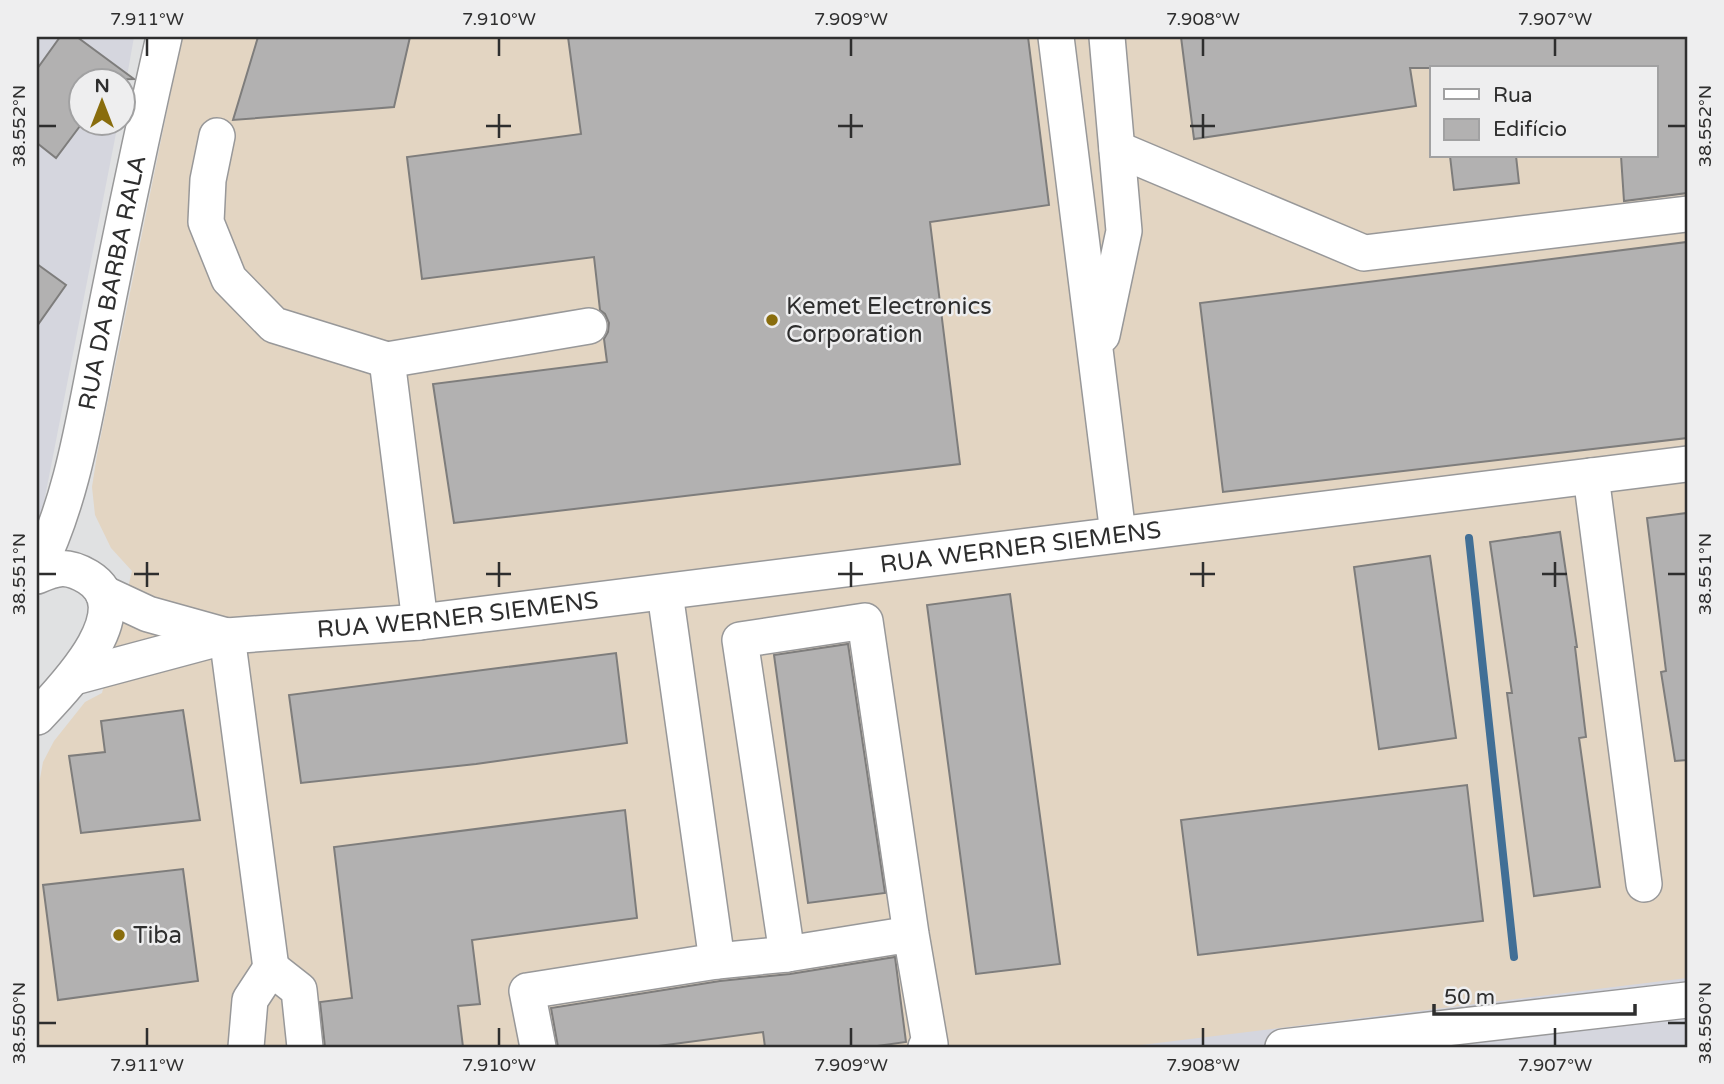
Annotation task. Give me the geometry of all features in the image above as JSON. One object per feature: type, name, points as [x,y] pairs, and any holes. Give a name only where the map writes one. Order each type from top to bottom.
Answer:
[{"type":"street","name":"RUA DA BARBA RALA","points":[[37,570],[50,544],[70,488],[125,207],[164,37]]},
{"type":"street","points":[[1056,37],[1118,534]]},
{"type":"street","points":[[1096,362],[1124,231],[1107,37]]},
{"type":"street","points":[[217,136],[208,180],[206,222],[229,279],[274,325],[387,360],[589,326]]},
{"type":"street","points":[[1117,149],[1364,253],[1687,214]]},
{"type":"street","points":[[387,360],[420,622]]},
{"type":"street","name":"RUA WERNER SIEMENS","points":[[74,677],[227,636],[420,622],[1687,464]]},
{"type":"street","points":[[1591,476],[1644,884]]},
{"type":"street","name":"RUA DA BARBA RALA","points":[[70,488],[73,568]]},
{"type":"street","points":[[37,576],[51,569],[73,568]]},
{"type":"street","name":"RUA WERNER SIEMENS","points":[[73,568],[92,580],[103,593],[148,614],[227,636]]},
{"type":"street","points":[[37,717],[74,677],[98,640],[106,612],[103,593]]},
{"type":"street","points":[[665,593],[717,961]]},
{"type":"street","points":[[787,954],[740,640],[865,621],[930,1044],[926,1047]]},
{"type":"street","points":[[227,636],[271,968],[250,1000],[246,1047]]},
{"type":"street","points":[[538,1047],[527,991],[717,961],[787,954],[911,933]]},
{"type":"street","points":[[271,968],[299,990],[305,1047]]},
{"type":"street","points":[[1283,1047],[1687,1000]]},
{"type":"shaded area","points":[[37,37],[134,37],[129,66],[66,66],[66,136],[115,136],[37,538]]},
{"type":"shaded area","points":[[182,37],[1687,37],[1687,978],[1125,1047],[37,1047],[37,795],[43,762],[54,741],[85,702],[102,693],[132,571],[111,548],[95,515],[92,487]]},
{"type":"shaded area","points":[[1687,971],[1687,1047],[1034,1047]]},
{"type":"building","points":[[60,37],[77,37],[116,66],[66,66],[66,136],[72,136],[56,158],[37,143],[37,69]]},
{"type":"building","points":[[258,37],[410,37],[394,107],[233,120]]},
{"type":"building","name":"Kemet Electronics Corporation","points":[[568,37],[1028,37],[1049,205],[930,222],[960,464],[454,523],[433,384],[607,362],[604,339],[609,323],[600,310],[594,257],[422,279],[407,157],[581,134]]},
{"type":"building","points":[[1181,37],[1687,37],[1687,193],[1624,201],[1621,158],[1658,158],[1658,66],[1410,68],[1416,106],[1194,139]]},
{"type":"building","points":[[1450,158],[1516,158],[1519,183],[1454,190]]},
{"type":"building","points":[[1687,242],[1687,438],[1223,492],[1200,303]]},
{"type":"building","points":[[37,264],[66,285],[37,326]]},
{"type":"building","points":[[1687,513],[1687,760],[1675,761],[1661,672],[1666,671],[1647,518]]},
{"type":"building","points":[[1560,532],[1577,647],[1586,737],[1579,738],[1600,887],[1534,896],[1507,693],[1512,693],[1490,542]]},
{"type":"building","points":[[1430,556],[1456,738],[1379,749],[1354,567]]},
{"type":"building","points":[[1010,594],[1060,964],[976,974],[927,605]]},
{"type":"building","points":[[848,644],[885,893],[808,903],[774,655]]},
{"type":"building","points":[[616,653],[627,743],[476,764],[301,783],[289,695]]},
{"type":"building","points":[[183,710],[200,820],[81,833],[69,756],[105,752],[101,721]]},
{"type":"building","points":[[1467,785],[1483,921],[1198,955],[1181,820]]},
{"type":"building","points":[[625,810],[637,918],[472,940],[480,1004],[458,1006],[463,1047],[325,1047],[320,1002],[352,998],[334,847]]},
{"type":"building","points":[[183,869],[198,981],[58,1000],[43,885]]},
{"type":"building","points":[[895,957],[906,1042],[870,1047],[765,1047],[763,1032],[651,1047],[558,1047],[551,1008]]},
{"type":"waterway","points":[[1469,538],[1514,957]]},
{"type":"place","name":"Kemet Electronics Corporation","points":[[772,320]]},
{"type":"place","name":"Tiba","points":[[119,935]]}]
